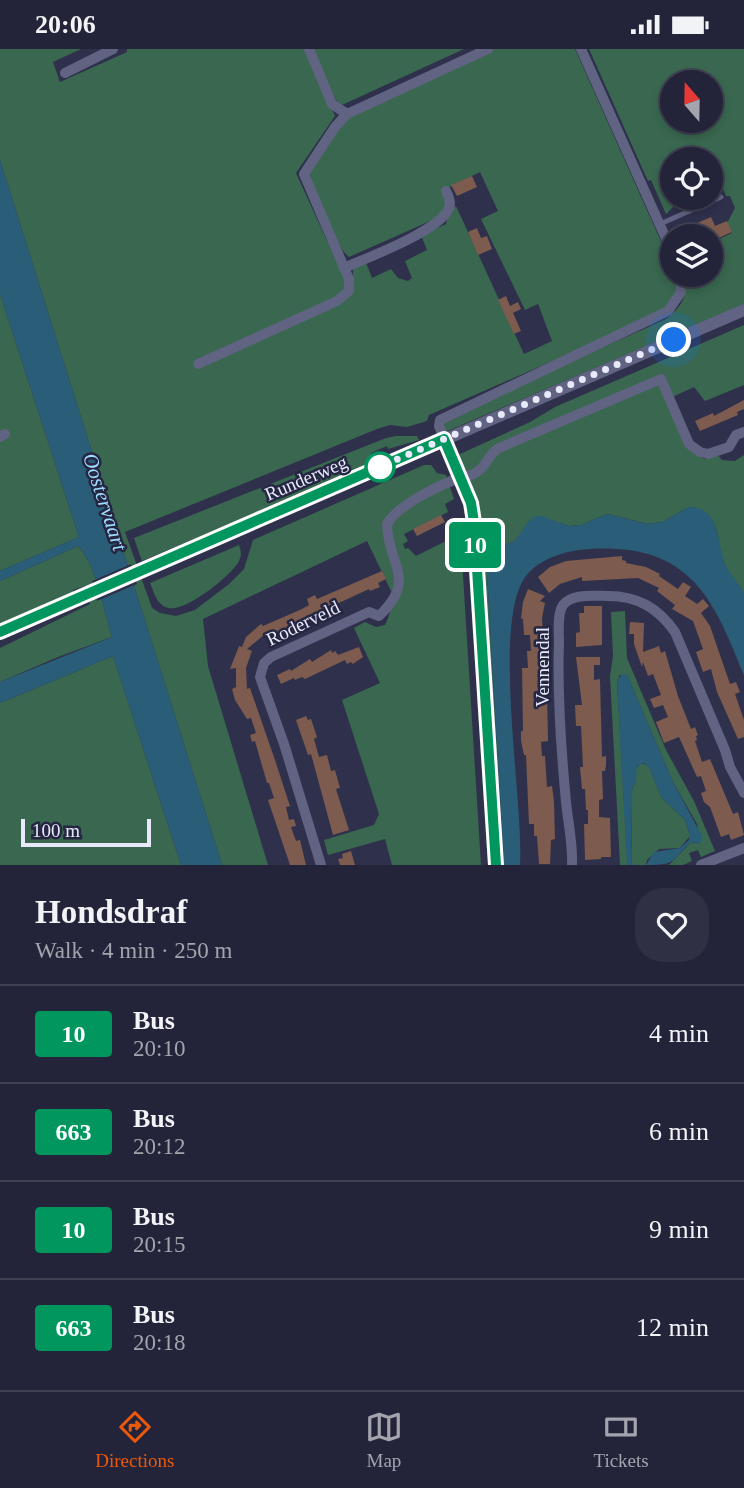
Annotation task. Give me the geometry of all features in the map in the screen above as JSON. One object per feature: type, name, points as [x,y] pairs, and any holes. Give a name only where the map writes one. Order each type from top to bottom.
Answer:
[{"type":"street","points":[[65,73],[113,49]]},
{"type":"street","points":[[309,49],[332,104],[347,114]]},
{"type":"street","points":[[198,364],[337,301],[349,291],[349,279],[304,174],[335,127],[347,114],[488,49]]},
{"type":"street","points":[[581,49],[660,224]]},
{"type":"street","points":[[344,268],[426,230],[438,221],[449,207],[446,191]]},
{"type":"street","points":[[496,865],[474,522],[471,503],[444,439],[440,420],[668,311],[681,292],[681,287]]},
{"type":"street","name":"Runderweg","points":[[0,632],[744,310]]},
{"type":"street","points":[[460,477],[475,473],[499,448],[661,379],[689,444],[700,452],[708,454],[729,447],[736,435],[744,432]]},
{"type":"street","name":"Roderveld","points":[[321,865],[284,744],[260,677],[261,671],[271,657],[295,645],[369,612],[379,617],[394,601],[399,591],[399,578],[387,524],[393,514],[460,477]]},
{"type":"street","name":"Vennendal","points":[[572,865],[572,841],[562,757],[558,665],[560,610],[572,598],[627,597],[648,605],[665,619],[675,632],[725,750],[727,761],[744,793]]},
{"type":"street","points":[[701,865],[744,848]]},
{"type":"lane","points":[[660,224],[692,210]]},
{"type":"green space","points":[[0,49],[81,49],[53,62],[60,82],[127,52],[127,49],[304,49],[335,116],[296,173],[334,256],[353,280],[353,267],[365,260],[372,278],[391,269],[398,278],[408,281],[412,278],[405,261],[427,250],[421,235],[446,224],[448,213],[456,206],[524,354],[552,341],[538,304],[525,310],[481,219],[498,211],[480,172],[450,187],[454,201],[437,218],[349,257],[343,251],[313,189],[310,171],[345,119],[488,49],[575,49],[660,239],[660,287],[678,287],[674,299],[639,323],[429,415],[427,421],[407,427],[390,425],[377,429],[125,532],[152,608],[160,613],[176,616],[195,610],[229,584],[244,569],[253,540],[424,465],[431,465],[437,473],[446,475],[454,499],[445,504],[448,512],[404,534],[408,541],[403,544],[405,549],[408,548],[416,556],[452,538],[449,531],[460,527],[481,865],[392,865],[385,839],[328,855],[324,840],[374,825],[379,814],[342,700],[380,683],[354,628],[365,622],[376,627],[385,625],[397,578],[392,593],[367,541],[203,619],[208,666],[268,865],[222,865],[0,160]]},
{"type":"green space","points":[[313,49],[464,49],[342,105],[334,96]]},
{"type":"green space","points":[[589,49],[744,49],[744,304],[443,433],[444,419],[666,319],[683,300],[686,287],[723,287],[723,237],[732,233],[727,223],[735,208],[730,196],[726,196],[723,189],[723,147],[660,147],[660,200],[651,180],[648,181]]},
{"type":"green space","points":[[0,294],[79,537],[0,571]]},
{"type":"green space","points":[[744,325],[744,385],[705,401],[694,387],[666,400],[688,448],[704,459],[718,455],[722,460],[735,461],[744,455],[744,594],[725,565],[713,522],[701,511],[689,507],[662,522],[648,524],[607,514],[581,525],[569,526],[548,519],[532,519],[515,541],[493,549],[486,557],[504,865],[499,865],[477,509],[458,460],[460,454],[530,422],[555,407]]},
{"type":"green space","points":[[396,436],[417,436],[419,440],[388,449],[387,446],[371,453],[373,458],[356,471],[142,561],[134,538]]},
{"type":"green space","points":[[466,527],[470,530],[491,865],[488,865]]},
{"type":"green space","points":[[239,545],[241,557],[235,567],[197,599],[177,608],[165,607],[159,602],[150,583]]},
{"type":"green space","points":[[78,546],[95,577],[112,637],[0,682],[0,648],[90,604],[85,586],[73,590],[73,594],[0,625],[0,581]]},
{"type":"green space","points":[[625,611],[627,658],[666,750],[694,801],[715,851],[701,857],[698,850],[689,853],[692,861],[683,865],[669,865],[691,842],[700,844],[697,824],[673,782],[627,675],[620,675],[617,681],[627,865],[620,865],[610,676],[613,656],[611,612]]},
{"type":"green space","points":[[113,656],[181,865],[0,865],[0,703]]},
{"type":"green space","points":[[641,763],[648,765],[662,798],[685,820],[690,836],[680,848],[659,849],[647,860],[646,865],[632,865],[631,793],[636,780],[635,769]]},
{"type":"water","name":"Oostervaart","points":[[0,160],[222,865],[181,865],[113,656],[0,703],[0,682],[112,637],[95,577],[78,546],[0,581],[0,571],[79,537],[0,294]]},
{"type":"water","points":[[689,507],[700,509],[713,520],[726,566],[744,593],[744,675],[716,613],[691,579],[674,566],[654,556],[629,550],[602,548],[560,554],[535,567],[526,576],[516,599],[511,632],[511,714],[520,865],[504,865],[486,557],[493,549],[515,541],[528,522],[536,516],[569,526],[581,525],[607,514],[648,524],[662,522]]},
{"type":"water","points":[[622,674],[627,675],[673,782],[702,836],[700,844],[691,842],[669,863],[646,865],[654,852],[680,848],[689,840],[689,832],[685,820],[662,798],[649,768],[644,763],[637,766],[631,793],[632,865],[627,865],[617,681]]},
{"type":"pier","points":[[131,564],[137,584],[97,601],[92,581]]},
{"type":"building","points":[[472,176],[477,187],[457,196],[451,185]]},
{"type":"building","points":[[711,217],[714,224],[695,224]]},
{"type":"building","points":[[727,221],[732,232],[723,236],[723,224],[720,224]]},
{"type":"building","points":[[477,228],[481,238],[487,236],[492,249],[478,255],[468,232]]},
{"type":"building","points":[[506,296],[510,306],[518,302],[521,309],[513,313],[521,331],[514,334],[498,300]]},
{"type":"building","points":[[744,400],[744,409],[737,412],[738,415],[700,431],[695,421],[713,413],[714,416]]},
{"type":"building","points":[[441,515],[445,522],[417,536],[413,529]]},
{"type":"building","points":[[622,556],[626,563],[646,567],[660,574],[659,576],[678,589],[683,582],[691,587],[685,596],[697,604],[703,599],[709,606],[701,613],[710,626],[730,684],[736,682],[740,692],[735,694],[744,720],[744,737],[738,739],[717,692],[711,669],[703,672],[696,652],[703,649],[693,621],[672,609],[675,605],[657,591],[659,588],[638,578],[582,581],[582,577],[560,584],[549,593],[538,577],[550,567],[566,561]]},
{"type":"building","points":[[382,571],[386,579],[378,583],[380,587],[370,591],[369,589],[272,634],[270,630],[247,649],[252,651],[246,668],[247,689],[250,688],[275,760],[290,806],[286,807],[289,820],[294,819],[296,826],[291,827],[296,841],[300,840],[306,865],[290,865],[268,800],[274,798],[255,741],[252,742],[250,735],[256,733],[251,718],[247,719],[235,700],[232,689],[236,687],[236,668],[230,669],[239,646],[242,647],[246,637],[261,624],[263,626],[302,609],[309,605],[307,599],[315,595],[317,599]]},
{"type":"building","points":[[528,589],[545,596],[540,601],[545,603],[543,635],[540,635],[542,690],[547,689],[548,741],[541,742],[542,756],[545,756],[547,787],[552,786],[554,802],[555,839],[551,840],[550,864],[539,864],[534,824],[529,824],[526,755],[521,741],[522,668],[528,668],[527,651],[531,651],[530,635],[524,635],[521,618]]},
{"type":"building","points":[[584,606],[602,606],[602,645],[576,647],[576,633],[580,632],[579,613],[584,613]]},
{"type":"building","points":[[630,622],[644,623],[643,652],[659,646],[661,653],[665,651],[678,696],[691,729],[695,727],[698,735],[695,741],[702,762],[710,759],[733,814],[738,812],[744,835],[731,840],[729,834],[721,837],[710,807],[704,802],[701,793],[706,791],[701,776],[697,777],[679,737],[664,743],[656,722],[668,717],[663,705],[654,708],[650,699],[661,695],[653,674],[648,676],[643,662],[642,667],[634,644],[634,634],[629,634]]},
{"type":"building","points":[[359,647],[363,657],[353,664],[347,664],[345,660],[305,679],[294,678],[281,684],[277,675],[290,669],[291,671],[310,659],[312,662],[331,650],[338,655]]},
{"type":"building","points":[[576,657],[600,657],[600,665],[594,665],[594,680],[600,679],[602,757],[606,756],[606,765],[605,771],[602,771],[603,799],[599,800],[599,817],[610,818],[611,857],[601,859],[585,860],[584,824],[588,824],[588,810],[580,767],[583,767],[581,726],[576,726],[575,705],[582,705]]},
{"type":"building","points":[[306,716],[308,720],[311,719],[317,737],[314,739],[319,757],[327,755],[331,771],[335,770],[340,788],[336,789],[349,830],[333,835],[311,754],[308,755],[296,720]]},
{"type":"building","points":[[351,851],[355,865],[340,865],[338,859],[343,858],[342,854]]},
{"type":"bus line","name":"10","points":[[0,632],[444,439],[471,503],[474,522],[496,865]]},
{"type":"route","points":[[380,467],[377,468],[674,340]]}]
